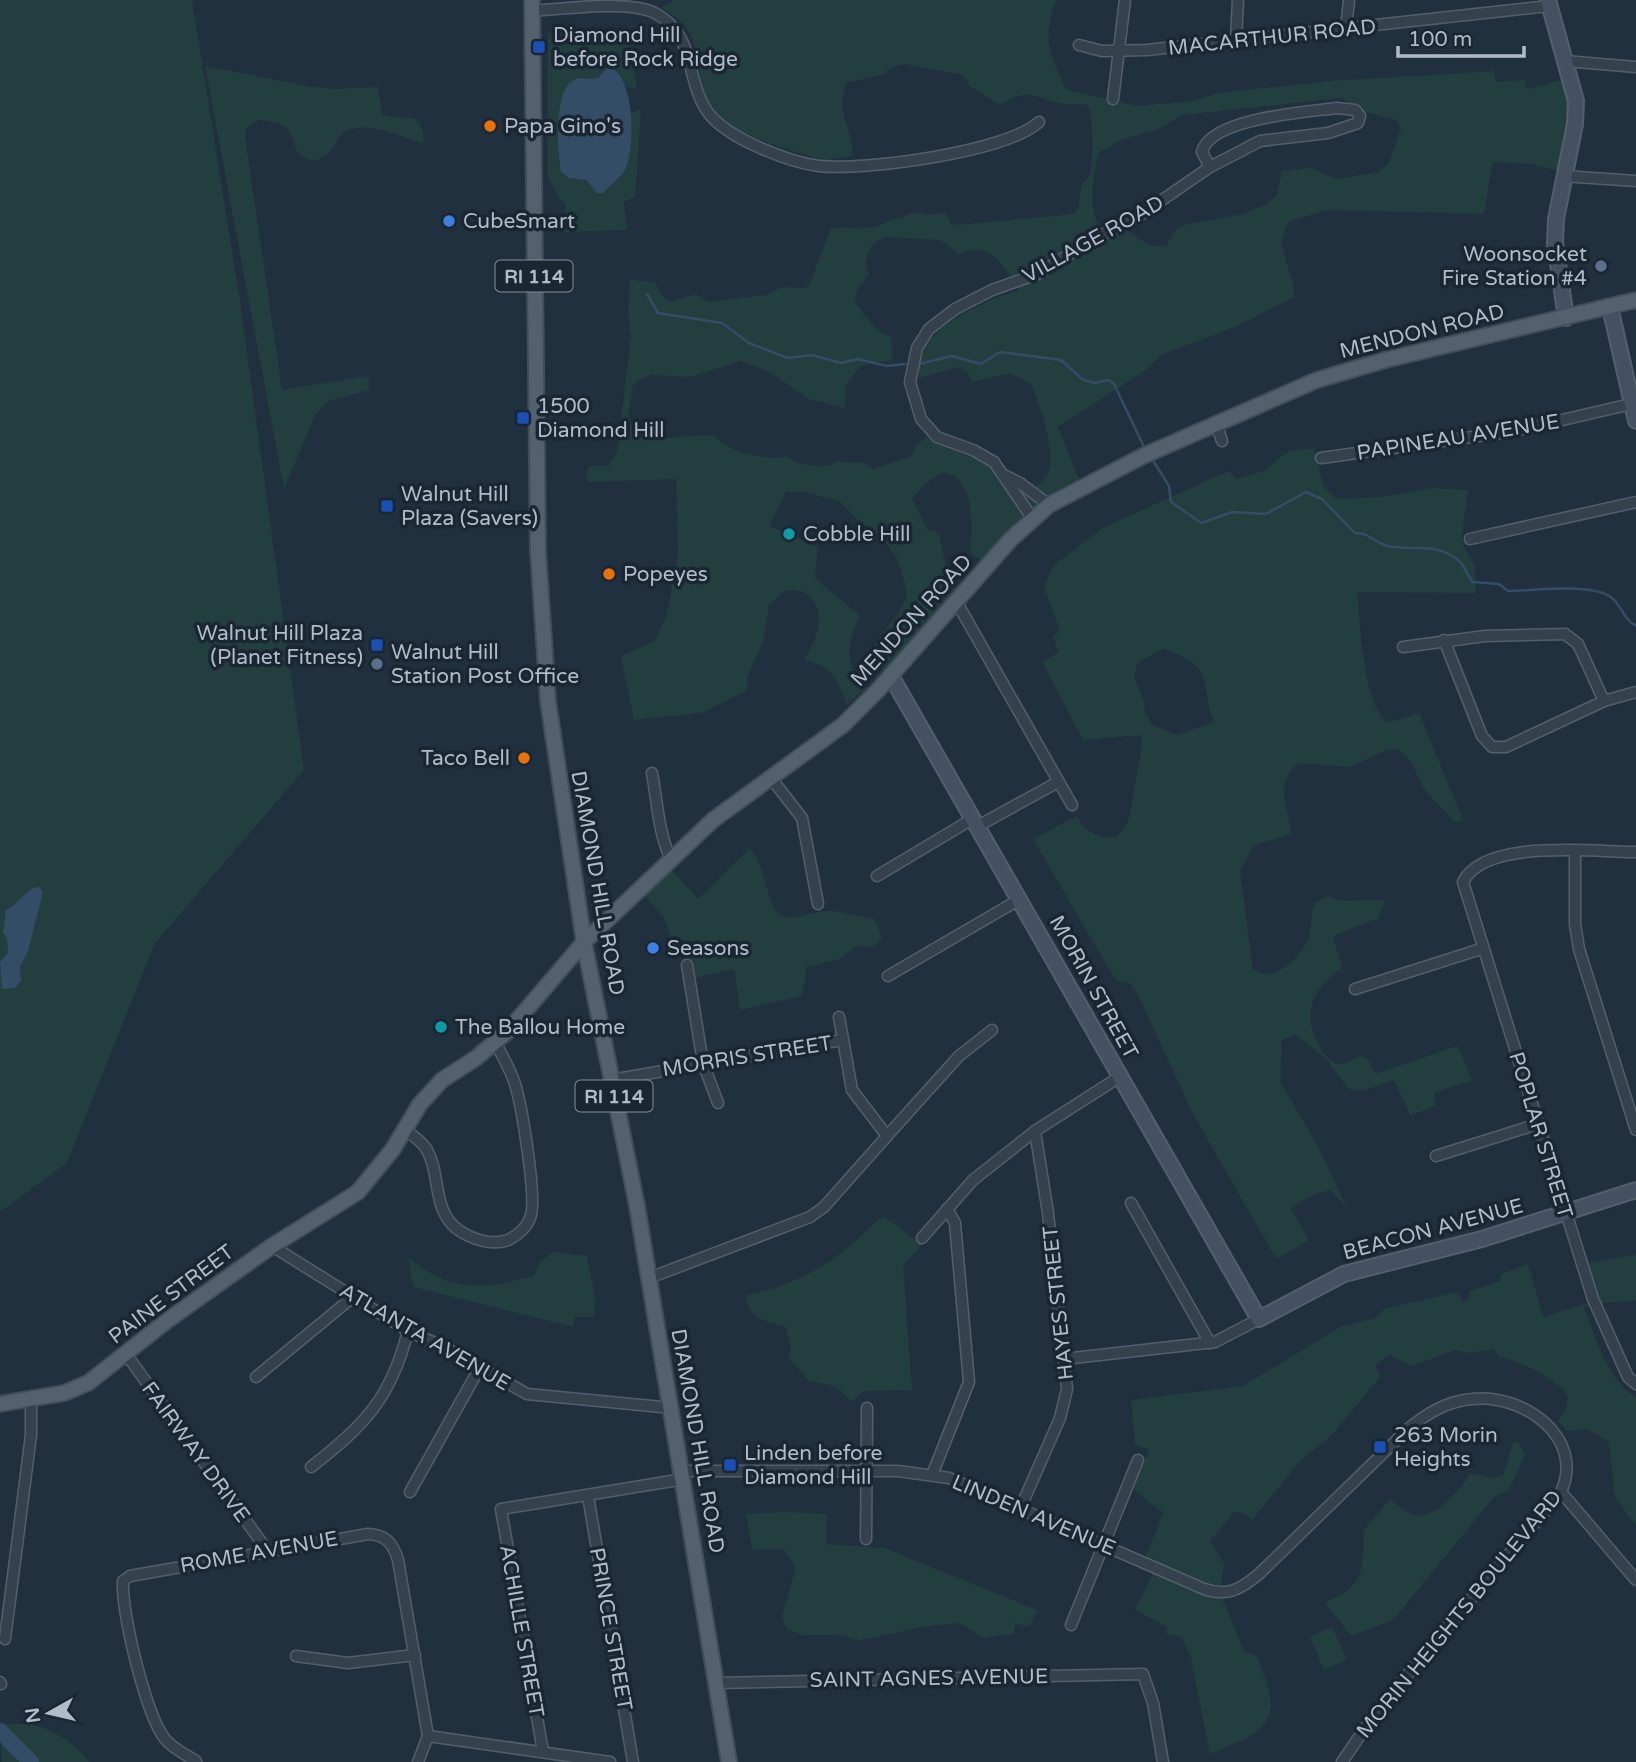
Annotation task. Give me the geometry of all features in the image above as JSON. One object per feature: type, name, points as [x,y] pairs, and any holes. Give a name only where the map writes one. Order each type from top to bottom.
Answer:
[{"type":"main road","name":"DIAMOND HILL ROAD","points":[[532,5],[540,608],[550,720],[584,942],[672,1408],[729,1762]]},
{"type":"main road","name":"MENDON ROAD","points":[[358,1192],[393,1149],[420,1104],[442,1080],[495,1042],[552,983],[584,942],[737,800],[831,736],[891,676],[1032,518],[1049,505],[1108,473],[1317,380],[1352,369],[1636,300]]},
{"type":"main road","name":"PAINE STREET","points":[[0,1404],[64,1393],[89,1382],[272,1246],[358,1192]]},
{"type":"street","points":[[1113,99],[1121,52],[1125,0]]},
{"type":"street","points":[[1236,40],[1238,0]]},
{"type":"street","points":[[1346,29],[1349,0]]},
{"type":"street","points":[[1548,3],[1576,101],[1575,124],[1563,176],[1555,243],[1566,318]]},
{"type":"street","name":"MACARTHUR ROAD","points":[[1079,45],[1121,52],[1346,29],[1548,3]]},
{"type":"street","points":[[532,5],[615,6],[653,12],[666,21],[687,48],[700,98],[717,121],[732,133],[776,154],[808,164],[860,166],[954,152],[1016,137],[1039,122]]},
{"type":"street","points":[[1565,61],[1636,67]]},
{"type":"street","name":"VILLAGE ROAD","points":[[1032,518],[1006,476],[988,457],[937,437],[921,419],[910,382],[914,355],[922,339],[936,322],[955,309],[992,290],[1040,273],[1093,239],[1136,218],[1210,167],[1260,141],[1348,129],[1358,123],[1360,116],[1354,110],[1337,108],[1240,124],[1211,137],[1204,145],[1202,152],[1210,167]]},
{"type":"street","points":[[1563,176],[1636,181]]},
{"type":"street","points":[[1610,307],[1636,421]]},
{"type":"street","name":"PAPINEAU AVENUE","points":[[1321,458],[1506,433],[1634,403]]},
{"type":"street","points":[[1216,424],[1222,441]]},
{"type":"street","name":"VILLAGE ROAD","points":[[1006,476],[1049,505]]},
{"type":"street","points":[[1470,540],[1636,502]]},
{"type":"street","points":[[956,601],[1072,805]]},
{"type":"street","points":[[1404,647],[1444,640],[1565,634],[1577,644],[1604,701]]},
{"type":"street","points":[[1444,640],[1482,736],[1492,747],[1513,744],[1604,701],[1636,692]]},
{"type":"street","name":"MORIN STREET","points":[[891,676],[1259,1319]]},
{"type":"street","points":[[652,773],[663,827],[662,844],[671,859]]},
{"type":"street","points":[[771,778],[802,818],[818,905]]},
{"type":"street","points":[[877,876],[976,822],[1058,782]]},
{"type":"street","points":[[1636,852],[1575,850],[1575,924],[1579,949],[1636,1130]]},
{"type":"street","name":"POPLAR STREET","points":[[1575,850],[1509,855],[1474,868],[1464,879],[1464,894],[1600,1319],[1628,1377],[1636,1384]]},
{"type":"street","points":[[888,976],[1020,899]]},
{"type":"street","points":[[1355,989],[1481,949]]},
{"type":"street","points":[[687,965],[703,1063],[718,1103]]},
{"type":"street","points":[[839,1017],[852,1090],[887,1136]]},
{"type":"street","points":[[649,1278],[810,1217],[824,1207],[959,1056],[992,1030]]},
{"type":"street","name":"MORRIS STREET","points":[[611,1080],[842,1040]]},
{"type":"street","points":[[404,1129],[426,1148],[446,1216],[458,1229],[483,1241],[493,1242],[512,1238],[523,1229],[532,1212],[528,1158],[514,1080],[495,1042]]},
{"type":"street","points":[[922,1238],[973,1180],[1035,1131],[1121,1076]]},
{"type":"street","points":[[1436,1156],[1538,1124]]},
{"type":"street","name":"HAYES STREET","points":[[1020,1509],[1063,1408],[1066,1389],[1048,1213],[1035,1131]]},
{"type":"street","name":"BEACON AVENUE","points":[[1064,1359],[1210,1342],[1234,1334],[1344,1273],[1482,1239],[1636,1190]]},
{"type":"street","points":[[1131,1203],[1210,1342]]},
{"type":"street","points":[[932,1475],[970,1382],[955,1223],[947,1209]]},
{"type":"street","name":"ATLANTA AVENUE","points":[[272,1246],[408,1331],[444,1347],[527,1394],[672,1408]]},
{"type":"street","points":[[256,1377],[353,1297]]},
{"type":"street","points":[[311,1466],[345,1440],[385,1394],[408,1331]]},
{"type":"street","name":"FAIRWAY DRIVE","points":[[125,1354],[267,1550]]},
{"type":"street","points":[[410,1492],[479,1368]]},
{"type":"street","name":"MORIN HEIGHTS BOULEVARD","points":[[1279,1554],[1420,1420],[1435,1409],[1463,1400],[1482,1398],[1508,1402],[1525,1409],[1554,1431],[1564,1450],[1567,1465],[1561,1492],[1376,1712],[1342,1762]]},
{"type":"street","points":[[5,1639],[31,1435],[31,1399]]},
{"type":"street","points":[[866,1539],[867,1408]]},
{"type":"street","points":[[1071,1625],[1138,1460]]},
{"type":"street","name":"LINDEN AVENUE","points":[[683,1475],[867,1471],[932,1475],[961,1482],[1220,1593],[1245,1586],[1279,1554]]},
{"type":"street","points":[[588,1496],[683,1475]]},
{"type":"street","points":[[1561,1492],[1636,1580]]},
{"type":"street","name":"ACHILLE STREET","points":[[543,1752],[502,1509],[588,1496]]},
{"type":"street","name":"PRINCE STREET","points":[[588,1496],[633,1762]]},
{"type":"street","name":"ROME AVENUE","points":[[196,1761],[166,1741],[153,1720],[130,1626],[123,1581],[130,1576],[267,1550],[368,1534],[381,1535],[394,1546],[415,1655]]},
{"type":"street","points":[[296,1656],[348,1663],[415,1655],[428,1736],[418,1762]]},
{"type":"street","name":"SAINT AGNES AVENUE","points":[[716,1684],[1143,1674],[1149,1685],[1163,1762]]},
{"type":"street","points":[[428,1736],[610,1762]]},
{"type":"green space","points":[[0,0],[192,0],[240,302],[304,770],[155,943],[67,1163],[0,1212]]},
{"type":"green space","points":[[674,0],[1056,0],[1049,26],[1050,47],[1067,90],[1137,106],[1195,101],[1218,93],[1330,81],[1494,71],[1496,82],[1524,80],[1527,89],[1569,78],[1576,105],[1564,172],[1530,164],[1493,162],[1484,214],[1326,210],[1288,222],[1281,243],[1294,297],[1233,328],[1162,354],[1149,368],[1058,427],[1081,484],[987,565],[971,553],[970,505],[962,484],[954,476],[943,472],[926,483],[912,498],[928,530],[939,533],[947,573],[963,592],[890,675],[873,661],[872,655],[879,639],[904,604],[906,596],[905,582],[896,557],[882,539],[841,502],[805,492],[786,492],[769,526],[818,547],[815,578],[859,615],[850,645],[850,662],[867,688],[847,705],[833,675],[822,666],[804,660],[817,633],[818,610],[811,598],[794,590],[784,592],[769,605],[763,642],[747,677],[747,690],[701,713],[634,720],[621,656],[655,641],[667,614],[678,552],[676,479],[588,482],[586,474],[590,466],[608,466],[617,453],[631,337],[628,308],[630,280],[655,282],[663,297],[671,302],[696,294],[707,302],[766,295],[782,287],[805,288],[810,284],[831,228],[878,227],[912,212],[932,215],[945,212],[950,223],[957,225],[1074,214],[1079,205],[1082,186],[1090,174],[1092,149],[1091,117],[1087,105],[1062,104],[1024,95],[1000,105],[970,86],[963,75],[905,64],[894,66],[882,75],[846,83],[842,103],[853,156],[824,160],[812,157],[750,135],[718,114],[708,101],[695,45],[688,31],[678,19],[661,8]],"holes":[[[1342,98],[1362,111],[1396,120],[1401,128],[1389,163],[1378,172],[1337,179],[1310,168],[1282,171],[1277,195],[1267,204],[1243,214],[1187,224],[1176,229],[1166,246],[1150,246],[1125,229],[1105,238],[1099,228],[1092,197],[1098,153],[1121,140],[1161,128],[1182,115]],[[885,237],[940,240],[959,254],[970,250],[987,252],[1002,264],[1019,290],[969,310],[939,332],[927,345],[921,360],[919,378],[959,367],[967,372],[972,382],[1010,373],[1031,384],[1046,428],[1050,454],[1047,475],[1033,490],[995,464],[933,433],[916,445],[912,456],[873,469],[862,462],[845,463],[838,460],[827,466],[812,466],[786,456],[768,458],[737,451],[715,436],[652,437],[633,428],[628,415],[633,385],[637,381],[651,375],[690,377],[740,361],[768,371],[809,399],[845,408],[845,387],[860,366],[893,360],[891,337],[878,331],[855,303],[857,290],[869,274],[866,263],[868,252]]]},
{"type":"green space","points":[[555,31],[574,31],[630,45],[637,88],[627,88],[618,72],[606,69],[598,78],[581,78],[559,158],[563,175],[586,180],[597,193],[603,193],[626,167],[631,113],[641,109],[635,197],[624,201],[627,230],[565,232],[565,203],[559,198],[547,175],[548,34]]},
{"type":"green space","points":[[205,66],[306,86],[333,89],[378,87],[382,115],[416,119],[423,131],[423,143],[370,128],[348,130],[339,136],[333,148],[323,158],[310,160],[298,152],[291,134],[281,124],[260,119],[247,128],[245,137],[282,390],[368,376],[369,390],[328,401],[315,415],[284,489]]},
{"type":"green space","points":[[1314,448],[1324,487],[1336,499],[1380,497],[1431,488],[1468,490],[1462,535],[1463,546],[1475,565],[1476,593],[1357,592],[1364,661],[1372,697],[1387,723],[1419,713],[1463,820],[1455,822],[1423,788],[1411,761],[1400,750],[1389,749],[1350,767],[1298,763],[1290,772],[1284,789],[1291,834],[1254,845],[1240,871],[1253,969],[1269,974],[1294,960],[1309,936],[1315,903],[1327,896],[1341,900],[1385,901],[1378,918],[1333,936],[1342,968],[1324,984],[1313,1000],[1310,1019],[1317,1042],[1326,1056],[1336,1064],[1362,1056],[1369,1060],[1375,1074],[1458,1046],[1472,1080],[1434,1093],[1436,1106],[1410,1115],[1394,1080],[1362,1091],[1349,1089],[1325,1058],[1296,1035],[1282,1040],[1280,1081],[1320,1150],[1347,1208],[1330,1190],[1300,1202],[1291,1209],[1309,1240],[1276,1259],[1193,1114],[1138,995],[1130,983],[1116,981],[1033,839],[1077,816],[1086,829],[1100,836],[1110,838],[1122,832],[1129,818],[1141,751],[1141,735],[1083,740],[1042,662],[1059,652],[1053,636],[1060,630],[1044,587],[1053,566],[1103,528],[1228,471],[1237,479],[1264,471],[1287,452]],"holes":[[[1163,649],[1180,655],[1199,668],[1214,722],[1177,735],[1153,725],[1145,713],[1144,702],[1134,676],[1138,662]]]},
{"type":"green space","points":[[750,848],[758,862],[776,912],[790,917],[832,911],[875,919],[882,938],[873,947],[857,946],[839,959],[807,967],[802,996],[740,1010],[734,969],[693,978],[689,955],[672,943],[664,918],[640,890],[669,867],[698,899]]},
{"type":"green space","points":[[883,1216],[922,1245],[903,1265],[912,1390],[863,1391],[853,1402],[835,1386],[809,1381],[788,1356],[791,1347],[786,1327],[754,1315],[746,1295],[786,1284],[811,1272],[835,1258]]},
{"type":"green space","points":[[553,1252],[587,1256],[594,1294],[594,1317],[575,1317],[573,1327],[413,1287],[408,1257],[438,1277],[468,1285],[483,1285],[534,1276],[541,1261]]},
{"type":"green space","points":[[1636,1255],[1636,1301],[1597,1303],[1584,1307],[1610,1369],[1626,1390],[1636,1397],[1636,1526],[1615,1497],[1609,1442],[1587,1429],[1567,1431],[1558,1421],[1565,1411],[1568,1397],[1557,1384],[1527,1366],[1499,1357],[1494,1349],[1468,1353],[1456,1350],[1411,1366],[1389,1354],[1375,1366],[1381,1376],[1331,1436],[1301,1460],[1252,1520],[1243,1513],[1234,1512],[1210,1541],[1224,1563],[1220,1593],[1244,1651],[1257,1656],[1270,1696],[1270,1710],[1267,1721],[1259,1730],[1210,1754],[1191,1658],[1182,1637],[1166,1634],[1167,1627],[1135,1610],[1153,1573],[1146,1556],[1163,1513],[1133,1489],[1149,1449],[1135,1445],[1131,1400],[1243,1386],[1342,1326],[1376,1318],[1384,1309],[1458,1292],[1463,1302],[1470,1298],[1469,1291],[1501,1281],[1501,1274],[1528,1264],[1543,1317],[1596,1300],[1584,1264]]},
{"type":"green space","points":[[1513,1442],[1519,1443],[1525,1455],[1509,1490],[1494,1497],[1393,1620],[1351,1636],[1325,1602],[1348,1590],[1359,1576],[1363,1556],[1363,1531],[1390,1499],[1411,1514],[1422,1515],[1446,1502],[1470,1473],[1491,1478],[1503,1476]]},
{"type":"green space","points":[[746,1514],[827,1514],[826,1544],[884,1548],[1037,1610],[1029,1627],[1015,1623],[1014,1634],[984,1638],[960,1623],[927,1626],[861,1640],[836,1635],[802,1635],[786,1628],[782,1616],[796,1567],[783,1549],[752,1550]]},
{"type":"green space","points":[[1332,1627],[1347,1660],[1324,1670],[1310,1637]]},
{"type":"green space","points":[[0,1724],[28,1724],[45,1729],[71,1743],[89,1762],[2,1762]]},
{"type":"water","points":[[612,68],[620,75],[629,100],[631,145],[624,171],[603,193],[597,193],[586,180],[569,178],[561,172],[559,110],[566,88],[572,81],[598,78],[606,69]]},
{"type":"water","points":[[39,887],[43,892],[28,951],[20,967],[21,981],[15,988],[2,989],[0,962],[8,953],[7,938],[3,933],[6,910],[30,890]]},
{"type":"waterway","points":[[647,294],[658,313],[722,323],[749,343],[788,358],[812,355],[841,363],[858,359],[887,366],[905,364]]},
{"type":"waterway","points":[[919,364],[952,356],[981,364],[1000,352],[1061,360],[1082,379],[1094,383],[1109,380],[1114,384],[1145,449]]},
{"type":"waterway","points":[[1154,462],[1169,486],[1171,502],[1201,523],[1232,512],[1266,514],[1306,492],[1322,499],[1355,533],[1364,534],[1384,545],[1439,550],[1449,554],[1460,562],[1473,582],[1499,584],[1508,591],[1577,589],[1603,593],[1612,598],[1628,620],[1636,626]]},
{"type":"waterway","points":[[0,1731],[31,1762]]},
{"type":"place","name":"Diamond Hill before Rock Ridge","points":[[539,47]]},
{"type":"place","name":"Papa Gino's","points":[[490,126]]},
{"type":"place","name":"CubeSmart","points":[[449,221]]},
{"type":"place","name":"Woonsocket Fire Station #4","points":[[1601,266]]},
{"type":"place","name":"1500 Diamond Hill","points":[[523,418]]},
{"type":"place","name":"Walnut Hill Plaza (Savers)","points":[[387,506]]},
{"type":"place","name":"Cobble Hill","points":[[789,534]]},
{"type":"place","name":"Popeyes","points":[[609,574]]},
{"type":"place","name":"Walnut Hill Plaza (Planet Fitness)","points":[[377,645]]},
{"type":"place","name":"Walnut Hill Station Post Office","points":[[377,664]]},
{"type":"place","name":"Taco Bell","points":[[524,758]]},
{"type":"place","name":"Seasons","points":[[653,948]]},
{"type":"place","name":"The Ballou Home","points":[[441,1027]]},
{"type":"place","name":"263 Morin Heights","points":[[1380,1447]]},
{"type":"place","name":"Linden before Diamond Hill","points":[[730,1465]]}]
